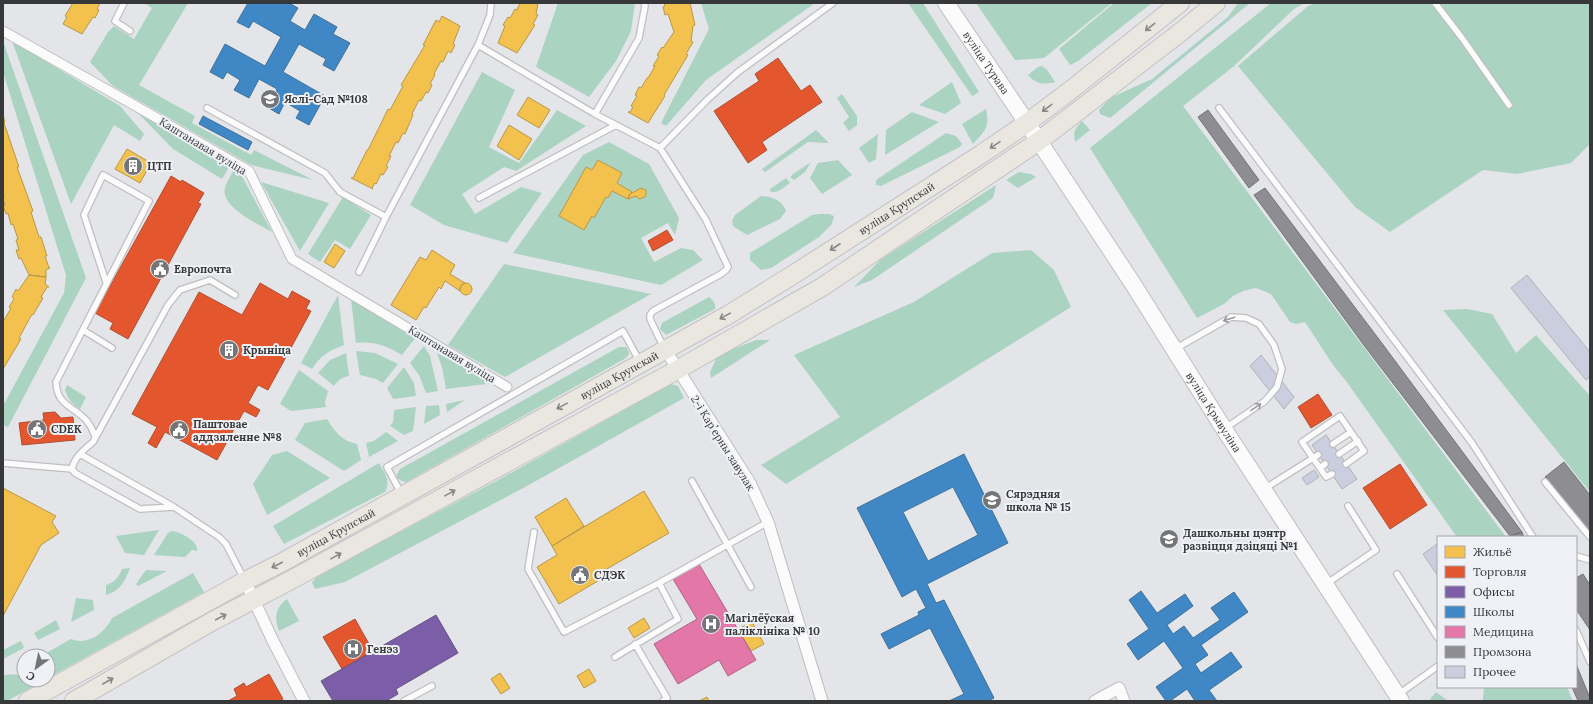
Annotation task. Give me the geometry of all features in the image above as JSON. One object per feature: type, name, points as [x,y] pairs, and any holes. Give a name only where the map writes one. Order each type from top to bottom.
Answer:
[{"type":"main road","name":"вуліца Турава","points":[[946,3],[1027,123]]},
{"type":"main road","name":"вуліца Крупскай","points":[[28,701],[245,581],[281,563],[664,349],[728,315],[980,155],[1027,123],[1067,94],[1180,3]]},
{"type":"main road","name":"вуліца Крупскай","points":[[74,701],[253,598],[291,580],[677,370],[822,287],[1038,141],[1182,31],[1216,3]]},
{"type":"main road","name":"вуліца Крывуліна","points":[[1027,123],[1175,349],[1224,429],[1399,698]]},
{"type":"street","name":"Каштанавая вуліца","points":[[3,31],[249,171],[292,259],[507,386]]},
{"type":"street","name":"2-і Карʼерны завулак","points":[[664,349],[750,483],[768,522],[822,701]]},
{"type":"street","points":[[245,581],[272,640],[304,701]]},
{"type":"street","points":[[1095,701],[1119,688],[1124,701]]},
{"type":"lane","points":[[124,3],[115,21],[130,30]]},
{"type":"lane","points":[[359,272],[386,217],[478,45],[490,15],[491,3]]},
{"type":"lane","points":[[595,114],[639,38],[646,6],[644,3]]},
{"type":"lane","points":[[660,148],[707,100],[738,72],[834,3]]},
{"type":"lane","points":[[1435,3],[1510,105]]},
{"type":"lane","points":[[478,45],[595,114],[660,148],[706,220],[728,266],[721,274],[653,311],[650,315],[650,319],[664,349]]},
{"type":"lane","points":[[206,108],[325,173],[340,192],[386,217]]},
{"type":"lane","points":[[1219,108],[1472,443],[1532,536]]},
{"type":"lane","points":[[479,198],[616,125]]},
{"type":"lane","points":[[95,436],[91,426],[84,418],[61,400],[56,392],[56,382],[106,282],[149,201],[103,175],[84,215],[106,282]]},
{"type":"lane","points":[[72,469],[73,464],[80,454],[93,442],[168,305],[180,290],[210,280],[235,295]]},
{"type":"lane","points":[[1175,349],[1231,317],[1246,318],[1259,324],[1274,345],[1282,369],[1277,387],[1266,401],[1224,429]]},
{"type":"lane","points":[[83,330],[112,348]]},
{"type":"lane","points":[[402,496],[387,467],[623,331],[640,363]]},
{"type":"lane","points":[[1332,474],[1326,477],[1302,442],[1340,416],[1364,451],[1346,464]]},
{"type":"lane","points":[[1333,444],[1351,432]]},
{"type":"lane","points":[[1340,454],[1358,441]]},
{"type":"lane","points":[[80,454],[174,507],[220,537],[226,544],[245,581]]},
{"type":"lane","points":[[1264,490],[1318,455]]},
{"type":"lane","points":[[3,463],[72,469],[75,473],[140,509],[174,507]]},
{"type":"lane","points":[[1320,468],[1325,464]]},
{"type":"lane","points":[[692,481],[751,587]]},
{"type":"lane","points":[[1545,482],[1590,538]]},
{"type":"lane","points":[[1325,585],[1376,550],[1348,506]]},
{"type":"lane","points":[[534,532],[528,569],[564,632],[659,583],[768,522]]},
{"type":"lane","points":[[1577,556],[1590,560]]},
{"type":"lane","points":[[1397,574],[1437,636]]},
{"type":"lane","points":[[615,657],[678,619],[659,583]]},
{"type":"lane","points":[[1577,632],[1590,662]]},
{"type":"lane","points":[[635,644],[667,698],[663,701]]},
{"type":"lane","points":[[1399,698],[1437,667]]},
{"type":"lane","points":[[404,701],[432,686]]},
{"type":"green space","points":[[144,3],[188,3],[139,85],[195,116],[192,123],[251,155],[254,150],[313,180],[251,165],[113,86],[90,62],[108,32],[114,26],[134,39],[152,8]]},
{"type":"green space","points":[[558,3],[635,3],[631,31],[616,61],[589,97],[536,67]]},
{"type":"green space","points":[[701,3],[815,3],[706,80],[666,126],[661,123],[709,29]]},
{"type":"green space","points":[[908,3],[923,3],[979,92],[972,96]]},
{"type":"green space","points":[[976,3],[1112,3],[1044,58],[1015,60]]},
{"type":"green space","points":[[1114,3],[1152,3],[1078,61],[1070,65],[1059,49]]},
{"type":"green space","points":[[1238,3],[1250,3],[1110,118],[1100,114],[1099,110],[1110,98],[1152,79],[1228,17]]},
{"type":"green space","points":[[1271,3],[1305,3],[1294,9],[1233,67],[1183,106],[1505,536],[1456,536],[1333,365],[1305,322],[1296,324],[1290,322],[1271,294],[1256,288],[1243,291],[1233,296],[1224,304],[1197,318],[1090,148]]},
{"type":"green space","points":[[1316,3],[1590,3],[1590,144],[1571,163],[1517,174],[1483,170],[1390,232],[1355,207],[1238,66],[1308,6]]},
{"type":"green space","points":[[3,41],[86,278],[8,427],[3,425],[3,406],[64,293],[66,275],[3,72]]},
{"type":"green space","points":[[12,41],[120,106],[144,134],[140,141],[114,125],[71,204]]},
{"type":"green space","points":[[1042,66],[1047,70],[1055,82],[1040,83],[1031,78],[1028,75],[1038,67]]},
{"type":"green space","points":[[482,72],[515,90],[489,147],[519,163],[557,110],[586,126],[516,171],[504,167],[462,194],[475,214],[521,187],[542,193],[507,243],[444,225],[410,205]]},
{"type":"green space","points":[[952,82],[961,103],[945,114],[919,105]]},
{"type":"green space","points":[[842,94],[857,116],[857,125],[849,131],[843,123],[849,117],[837,98]]},
{"type":"green space","points":[[986,109],[986,129],[973,144],[962,124]]},
{"type":"green space","points":[[135,110],[231,164],[222,179],[173,149]]},
{"type":"green space","points":[[912,112],[939,122],[885,155],[886,130]]},
{"type":"green space","points":[[1082,121],[1090,130],[1075,142],[1075,130]]},
{"type":"green space","points":[[816,130],[829,143],[808,142],[765,172],[762,169]]},
{"type":"green space","points":[[946,133],[956,136],[962,144],[960,147],[881,186],[876,185],[876,180]]},
{"type":"green space","points":[[878,134],[876,159],[869,163],[859,148]]},
{"type":"green space","points":[[609,142],[649,164],[679,218],[675,235],[668,223],[641,238],[654,262],[681,248],[693,250],[703,260],[661,285],[513,253],[583,155]]},
{"type":"green space","points":[[838,160],[852,175],[822,194],[810,178],[818,163]]},
{"type":"green space","points":[[811,162],[805,172],[794,180],[791,178],[793,174]]},
{"type":"green space","points":[[236,165],[272,232],[250,220],[228,202],[225,195],[225,188]]},
{"type":"green space","points":[[1019,172],[1031,174],[1036,177],[1018,188],[1006,180]]},
{"type":"green space","points":[[786,178],[790,183],[779,191],[771,192],[770,189]]},
{"type":"green space","points":[[261,182],[329,203],[300,251]]},
{"type":"green space","points":[[996,185],[993,198],[872,280],[854,287],[880,260]]},
{"type":"green space","points":[[761,196],[776,200],[782,204],[786,211],[780,219],[747,235],[733,226],[732,221],[735,215]]},
{"type":"green space","points":[[343,197],[371,215],[350,249],[335,240],[320,262],[308,254]]},
{"type":"green space","points":[[829,214],[834,216],[832,224],[819,237],[771,268],[761,270],[750,260],[750,253],[812,215]]},
{"type":"green space","points":[[1031,250],[1054,270],[1071,307],[786,484],[761,465],[840,417],[794,355],[914,302],[992,253]]},
{"type":"green space","points":[[504,264],[651,294],[505,377],[448,345]]},
{"type":"green space","points":[[338,295],[344,345],[334,349],[318,360],[312,369],[301,363]]},
{"type":"green space","points":[[709,297],[714,302],[715,309],[666,335],[660,329],[662,323]]},
{"type":"green space","points":[[351,299],[416,337],[402,355],[380,345],[356,343]]},
{"type":"green space","points":[[1467,309],[1492,314],[1516,353],[1536,335],[1590,396],[1590,492],[1443,310]]},
{"type":"green space","points":[[756,340],[770,340],[711,378],[710,372],[718,355]]},
{"type":"green space","points":[[424,346],[430,356],[438,391],[426,393],[419,375],[410,363]]},
{"type":"green space","points":[[619,347],[626,347],[628,350],[629,354],[626,358],[406,482],[397,478],[397,474],[400,469]]},
{"type":"green space","points":[[356,351],[375,353],[398,364],[383,383],[376,379],[360,375]]},
{"type":"green space","points":[[346,353],[349,376],[340,379],[334,386],[318,373],[330,360]]},
{"type":"green space","points":[[437,353],[495,383],[446,389],[442,367]]},
{"type":"green space","points":[[404,367],[414,383],[416,396],[393,399],[387,388]]},
{"type":"green space","points":[[299,370],[328,391],[325,402],[326,407],[291,411],[280,404]]},
{"type":"green space","points":[[671,384],[678,386],[684,398],[527,486],[345,582],[315,589],[312,583],[317,576],[498,480]]},
{"type":"green space","points":[[67,385],[86,397],[80,409],[67,396],[65,390]]},
{"type":"green space","points":[[465,400],[447,412],[446,404]]},
{"type":"green space","points":[[439,405],[440,415],[424,424],[426,406]]},
{"type":"green space","points":[[416,407],[413,431],[404,435],[390,426],[393,422],[394,410]]},
{"type":"green space","points":[[327,419],[339,435],[347,441],[357,444],[361,460],[344,471],[295,440],[305,423]]},
{"type":"green space","points":[[386,432],[398,441],[369,457],[366,443],[374,441]]},
{"type":"green space","points":[[287,451],[330,478],[267,515],[253,484],[272,455]]},
{"type":"green space","points":[[379,463],[387,480],[387,488],[385,492],[284,544],[273,526]]},
{"type":"green space","points":[[159,530],[144,555],[125,553],[116,536]]},
{"type":"green space","points":[[172,531],[184,535],[192,541],[197,547],[197,551],[192,550],[185,557],[154,555],[168,533]]},
{"type":"green space","points":[[130,568],[121,585],[115,591],[106,595],[106,585],[116,579],[122,569]]},
{"type":"green space","points":[[146,570],[167,571],[138,586],[136,584]]},
{"type":"green space","points":[[193,573],[204,592],[56,674],[55,648],[71,639],[84,641],[95,637],[105,629],[112,618]]},
{"type":"green space","points":[[76,598],[93,600],[94,610],[71,622]]},
{"type":"green space","points":[[287,599],[299,621],[279,631],[276,622],[278,610]]},
{"type":"green space","points":[[56,620],[60,629],[38,640],[34,633]]},
{"type":"green space","points":[[21,641],[24,648],[16,648],[16,652],[3,659],[3,650]]},
{"type":"green space","points":[[16,675],[16,688],[31,688],[7,701],[3,701],[3,676]]},
{"type":"green space","points":[[1484,688],[1567,688],[1573,701],[1481,701],[1483,699]]},
{"type":"green space","points":[[1436,692],[1448,701],[1431,701],[1430,699]]},
{"type":"building: Жильё","points":[[73,3],[100,3],[97,9],[99,10],[95,18],[93,17],[82,34],[63,24],[67,17],[65,16]]},
{"type":"building: Жильё","points":[[520,3],[538,3],[536,14],[538,15],[533,24],[535,25],[517,53],[498,43],[505,26],[503,25],[508,17],[510,18],[515,9],[517,10]]},
{"type":"building: Жильё","points":[[664,3],[690,3],[695,25],[693,26],[691,41],[693,42],[686,54],[688,55],[648,123],[628,112],[630,112],[633,107],[631,106],[637,96],[635,95],[639,87],[641,88],[655,66],[653,66],[659,56],[657,55],[674,32],[668,14],[665,15],[663,7],[665,6]]},
{"type":"building: Жильё","points":[[442,16],[460,26],[453,44],[455,45],[451,53],[448,51],[443,62],[441,61],[434,74],[435,75],[430,84],[432,85],[428,93],[426,92],[421,101],[419,100],[405,134],[403,133],[398,143],[396,142],[389,156],[391,156],[386,166],[388,167],[383,175],[381,174],[376,184],[375,183],[372,188],[373,189],[351,178],[353,178],[388,109],[390,110],[403,86],[401,85],[425,45],[423,45],[436,20],[439,22]]},
{"type":"building: Жильё","points":[[528,97],[550,110],[539,128],[517,115]]},
{"type":"building: Жильё","points":[[3,115],[4,123],[19,167],[17,167],[33,211],[31,212],[47,256],[45,256],[50,268],[46,270],[46,277],[29,275],[21,258],[19,259],[16,250],[19,250],[16,240],[18,239],[13,224],[11,225],[8,213],[6,214],[3,206],[5,205],[3,199]]},
{"type":"building: Жильё","points":[[509,125],[532,139],[519,160],[497,146]]},
{"type":"building: Жильё","name":"ЦТП","points":[[127,149],[151,163],[140,183],[115,169]]},
{"type":"building: Жильё","points":[[598,160],[622,173],[617,183],[632,192],[628,199],[612,191],[608,198],[606,197],[594,218],[592,216],[584,230],[559,216],[586,167],[592,170]]},
{"type":"building: Жильё","points":[[641,188],[646,190],[645,197],[639,199],[636,196],[628,199],[630,194]]},
{"type":"building: Жильё","points":[[335,244],[345,251],[334,268],[324,262]]},
{"type":"building: Жильё","points":[[432,250],[455,265],[450,274],[465,283],[461,286],[460,291],[445,281],[441,289],[439,287],[426,308],[424,307],[416,320],[391,305],[420,257],[426,260]]},
{"type":"building: Жильё","points":[[29,275],[46,277],[45,284],[49,287],[47,287],[41,297],[43,298],[33,315],[32,314],[19,338],[21,339],[3,369],[3,322],[11,308],[9,307],[14,299],[12,297],[16,289],[18,291]]},
{"type":"building: Жильё","points":[[464,283],[468,283],[472,289],[468,295],[464,295],[460,291],[460,287]]},
{"type":"building: Жильё","points":[[3,488],[56,516],[52,522],[59,533],[41,545],[3,616]]},
{"type":"building: Жильё","points":[[644,491],[669,533],[605,570],[608,575],[559,604],[537,567],[557,555],[552,546]]},
{"type":"building: Жильё","points":[[566,498],[584,526],[552,546],[535,517]]},
{"type":"building: Жильё","points":[[644,618],[650,628],[634,638],[628,628]]},
{"type":"building: Жильё","points":[[752,622],[764,644],[751,651],[738,629]]},
{"type":"building: Жильё","points":[[589,669],[596,681],[584,688],[577,676]]},
{"type":"building: Жильё","points":[[500,673],[510,688],[501,694],[491,679]]},
{"type":"building: Жильё","points":[[707,697],[709,701],[699,701]]},
{"type":"building: Торговля","points":[[778,58],[801,91],[810,85],[822,102],[762,142],[767,150],[748,163],[714,111],[759,81],[755,74]]},
{"type":"building: Торговля","points":[[171,176],[181,182],[182,180],[204,193],[198,203],[201,204],[128,339],[110,329],[113,323],[95,313]]},
{"type":"building: Торговля","points":[[667,230],[673,240],[653,251],[648,241]]},
{"type":"building: Торговля","name":"Крыніца","points":[[260,283],[288,299],[292,291],[310,301],[306,309],[311,311],[268,390],[258,385],[248,403],[260,410],[256,417],[244,411],[217,460],[165,432],[156,448],[148,443],[157,427],[132,414],[199,292],[242,315]]},
{"type":"building: Торговля","points":[[1318,394],[1332,415],[1311,428],[1298,407]]},
{"type":"building: Торговля","points":[[55,412],[61,418],[73,417],[75,440],[22,445],[19,423],[44,420],[43,413]]},
{"type":"building: Торговля","points":[[1400,464],[1427,505],[1390,529],[1363,488]]},
{"type":"building: Торговля","points":[[355,619],[373,651],[342,669],[323,637]]},
{"type":"building: Торговля","points":[[269,674],[283,699],[280,701],[228,701],[237,696],[234,689],[244,683],[246,687]]},
{"type":"building: Офисы","points":[[436,615],[458,653],[396,689],[398,694],[386,701],[333,701],[321,681]]},
{"type":"building: Школы","points":[[248,3],[289,3],[298,8],[290,21],[305,30],[314,14],[337,27],[333,34],[350,43],[334,71],[323,65],[326,59],[299,44],[283,72],[325,96],[309,125],[296,118],[300,111],[285,102],[279,114],[267,107],[277,89],[259,79],[249,98],[234,90],[240,80],[227,72],[223,79],[210,72],[225,44],[265,66],[281,37],[253,21],[249,28],[237,22]]},
{"type":"building: Школы","points":[[203,116],[252,142],[248,150],[199,124]]},
{"type":"building: Школы","points":[[964,454],[1008,543],[927,584],[936,603],[944,600],[994,698],[988,701],[949,701],[964,694],[930,628],[889,649],[881,634],[919,615],[918,612],[926,608],[916,589],[902,597],[857,508]],"holes":[[[953,487],[978,535],[928,561],[903,512]]]},
{"type":"building: Школы","points":[[1141,591],[1157,613],[1185,594],[1193,606],[1167,625],[1173,634],[1184,626],[1193,638],[1220,620],[1211,608],[1234,592],[1248,612],[1201,645],[1208,655],[1195,664],[1201,673],[1231,652],[1242,667],[1209,690],[1217,701],[1195,701],[1187,689],[1170,701],[1166,701],[1156,687],[1183,668],[1164,641],[1138,660],[1127,644],[1149,629],[1129,600]]},
{"type":"building: Медицина","name":"Магілёўская паліклініка № 10","points":[[699,564],[756,660],[728,676],[719,660],[678,684],[654,644],[697,619],[673,579]]},
{"type":"building: Промзона","points":[[1208,110],[1259,180],[1249,188],[1198,117]]},
{"type":"building: Промзона","points":[[1265,188],[1522,532],[1510,536],[1366,348],[1254,195]]},
{"type":"building: Промзона","points":[[1564,462],[1590,495],[1590,534],[1545,477]]},
{"type":"building: Промзона","points":[[1522,532],[1524,536],[1510,536]]},
{"type":"building: Промзона","points":[[1583,574],[1590,585],[1590,630],[1577,610],[1577,577]]},
{"type":"building: Промзона","points":[[1577,666],[1590,698],[1590,701],[1578,701],[1572,688],[1577,688]]},
{"type":"building: Прочее","points":[[1527,275],[1590,352],[1590,377],[1586,380],[1511,288]]},
{"type":"building: Прочее","points":[[1261,355],[1294,397],[1284,409],[1250,366]]},
{"type":"building: Прочее","points":[[1326,435],[1357,479],[1342,489],[1312,445]]},
{"type":"building: Прочее","points":[[1314,470],[1319,477],[1307,485],[1302,478]]},
{"type":"building: Прочее","points":[[1437,544],[1437,575],[1423,554]]},
{"type":"place","name":"Яслі-Сад №108","points":[[270,99]]},
{"type":"place","name":"ЦТП","points":[[133,166]]},
{"type":"place","name":"Европочта","points":[[160,269]]},
{"type":"place","name":"Крыніца","points":[[229,350]]},
{"type":"place","name":"CDEK","points":[[37,429]]},
{"type":"place","name":"Паштовае аддзяленне №8","points":[[179,430]]},
{"type":"place","name":"Сярэдняя школа № 15","points":[[992,500]]},
{"type":"place","name":"Дашкольны цэнтр развіцця дзіцяці №1","points":[[1169,539]]},
{"type":"place","name":"СДЭК","points":[[580,575]]},
{"type":"place","name":"Магілёўская паліклініка № 10","points":[[711,624]]},
{"type":"place","name":"Генэз","points":[[353,649]]}]
